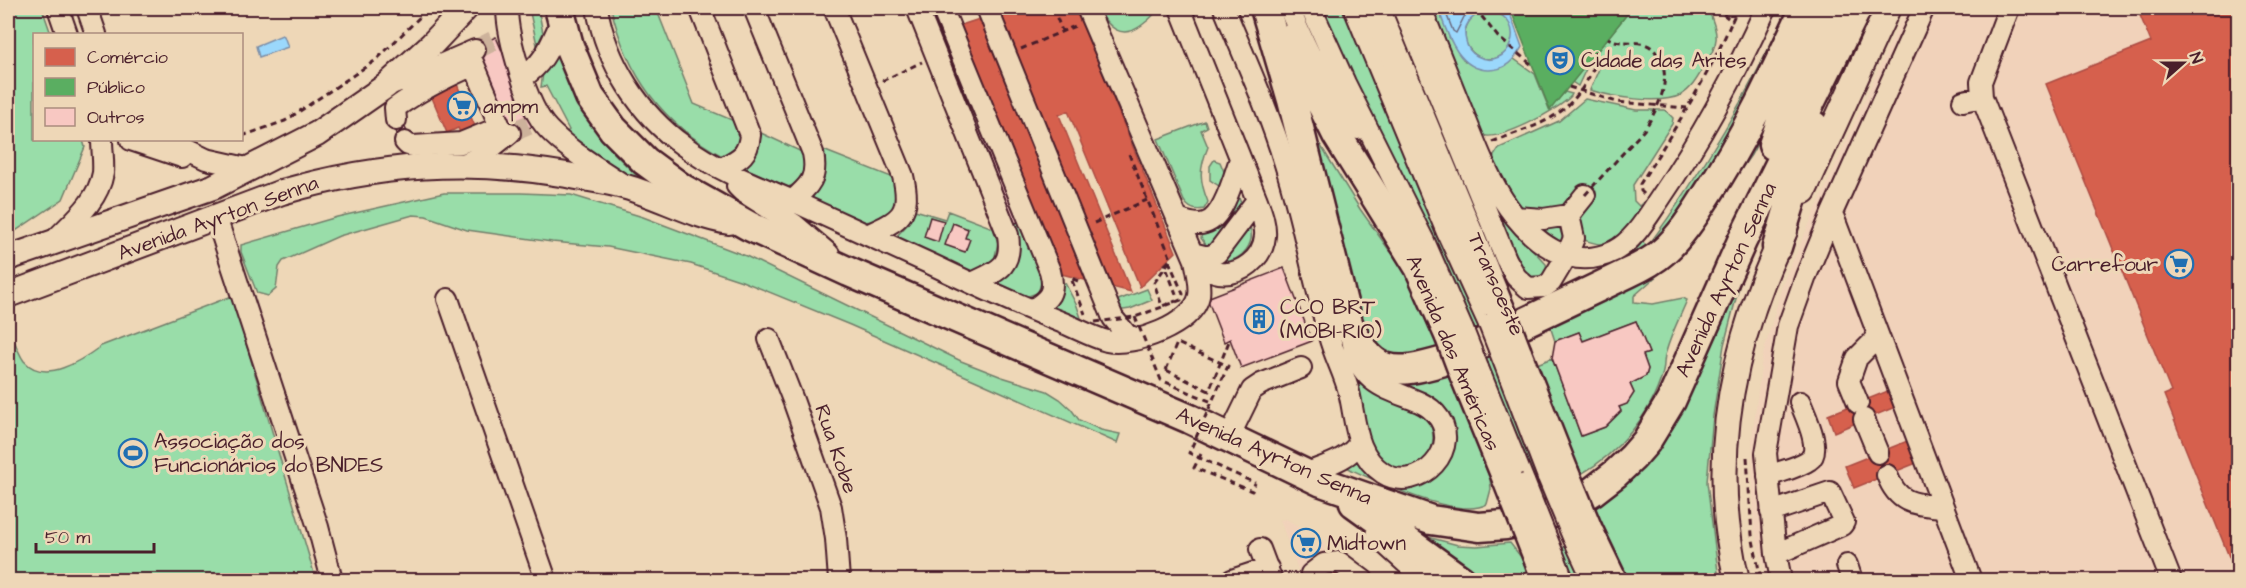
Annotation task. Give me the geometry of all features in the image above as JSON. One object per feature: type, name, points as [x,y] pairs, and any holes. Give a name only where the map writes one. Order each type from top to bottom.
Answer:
[{"type":"highway","points":[[1265,8],[1292,100],[1348,324],[1362,351],[1374,363],[1388,369],[1418,369],[1444,361],[1647,264],[1664,252],[1688,224],[1722,172],[1766,92],[1805,8]]},
{"type":"highway","name":"Avenida das Américas","points":[[1274,8],[1312,89],[1337,135],[1419,267],[1456,334],[1516,482],[1546,565]]},
{"type":"highway","points":[[1375,8],[1455,202],[1494,316],[1556,474],[1581,533],[1612,580]]},
{"type":"highway","points":[[1742,241],[1787,104],[1827,8]]},
{"type":"highway","name":"Avenida Ayrton Senna","points":[[560,15],[578,71],[590,97],[613,129],[645,161],[683,189],[749,226],[849,272],[1229,437],[1314,478],[1431,520],[1468,526],[1506,525],[1566,508],[1593,491],[1634,457],[1660,421],[1742,241],[1857,8]]},
{"type":"highway","points":[[1777,247],[1838,50]]},
{"type":"highway","points":[[1314,478],[1461,580]]},
{"type":"main road","name":"Avenida Ayrton Senna","points":[[8,258],[213,187],[317,134],[386,86],[432,44],[466,8]]},
{"type":"main road","points":[[1737,580],[1727,535],[1724,479],[1728,407],[1739,354],[1777,247],[1838,122],[1888,8]]},
{"type":"main road","name":"Avenida Ayrton Senna","points":[[8,295],[282,192],[328,179],[416,166],[464,164],[536,170],[624,186],[697,214],[749,226]]},
{"type":"main road","points":[[1314,478],[1428,580]]},
{"type":"street","points":[[58,8],[68,33]]},
{"type":"street","points":[[87,8],[96,33]]},
{"type":"street","points":[[507,8],[503,36],[523,77],[537,122],[624,186]]},
{"type":"street","points":[[597,8],[604,40],[615,65],[631,91],[653,118],[684,146],[722,168],[972,284],[1108,341],[1122,342],[1163,330],[1182,319],[1193,309],[1199,297],[1199,281],[1194,257],[1087,8]]},
{"type":"street","points":[[700,8],[750,135],[749,145],[744,154],[722,168]]},
{"type":"street","points":[[754,8],[813,153],[816,167],[813,179],[792,201]]},
{"type":"street","points":[[834,8],[903,176],[907,194],[906,207],[900,216],[867,235]]},
{"type":"street","points":[[917,8],[1008,235],[1011,252],[1005,265],[972,284]]},
{"type":"street","points":[[942,8],[1053,281],[1051,294],[1047,300],[1032,310]]},
{"type":"street","points":[[987,8],[1113,318],[1127,335],[1138,339]]},
{"type":"street","points":[[1180,8],[1257,200],[1266,234],[1263,247],[1256,258],[1245,267],[1230,273],[1218,273],[1194,257]]},
{"type":"street","points":[[1224,8],[1285,162],[1328,334],[1349,392],[1360,442],[1369,461],[1376,468],[1394,478],[1405,479],[1425,473],[1435,465],[1443,452],[1445,439],[1436,413],[1423,404],[1383,388],[1370,380],[1360,367],[1348,324]]},
{"type":"street","points":[[1289,8],[1308,54],[1330,90],[1355,126],[1385,161]]},
{"type":"street","points":[[1311,8],[1340,73],[1424,241],[1456,334]]},
{"type":"street","name":"Transoeste","points":[[1354,8],[1446,230],[1494,316]]},
{"type":"street","points":[[1396,8],[1454,176],[1455,202]]},
{"type":"street","points":[[1403,8],[1506,259],[1516,277],[1528,288],[1544,287],[1551,282],[1566,257],[1574,238],[1569,215]]},
{"type":"street","points":[[1421,8],[1476,148],[1495,186],[1516,217],[1546,246],[1566,257],[1587,258],[1615,251],[1637,231],[1695,147],[1724,96],[1766,8]]},
{"type":"street","points":[[1781,580],[1771,512],[1766,453],[1788,326],[1832,213],[1924,8]]},
{"type":"street","points":[[2009,8],[1973,99],[2170,580]]},
{"type":"street","points":[[523,77],[543,60],[560,15]]},
{"type":"street","points":[[386,86],[473,56]]},
{"type":"street","points":[[396,120],[395,108],[473,56]]},
{"type":"street","points":[[473,56],[505,132]]},
{"type":"street","points":[[405,142],[413,146],[461,143],[505,132]]},
{"type":"street","points":[[464,164],[481,156],[505,132]]},
{"type":"street","points":[[54,241],[90,204],[98,189],[103,172],[102,141]]},
{"type":"street","points":[[134,141],[181,157],[206,159],[251,169]]},
{"type":"street","points":[[169,141],[206,159]]},
{"type":"street","points":[[1177,219],[1194,224],[1206,223],[1217,215],[1226,198],[1240,159]]},
{"type":"street","points":[[722,168],[742,191],[795,225],[849,272]]},
{"type":"street","points":[[1516,217],[1543,219],[1569,215],[1585,195]]},
{"type":"street","points":[[1194,257],[1208,257],[1217,253],[1257,200]]},
{"type":"street","points":[[1832,213],[1971,580]]},
{"type":"street","points":[[216,217],[315,516],[332,580]]},
{"type":"street","points":[[448,299],[546,580]]},
{"type":"street","points":[[1878,337],[1857,358],[1849,381],[1878,453]]},
{"type":"street","name":"Rua Kobe","points":[[769,339],[831,507],[839,580]]},
{"type":"street","points":[[1229,437],[1252,390],[1301,368]]},
{"type":"street","points":[[1768,476],[1810,460],[1815,453],[1815,445],[1800,402]]},
{"type":"street","points":[[1314,478],[1343,458],[1360,442]]},
{"type":"street","points":[[1887,475],[1892,489],[1910,504],[1942,507]]},
{"type":"street","points":[[1771,512],[1830,492],[1844,522],[1842,525],[1776,554]]},
{"type":"street","points":[[1581,533],[1593,580]]},
{"type":"street","points":[[1232,580],[1270,574],[1260,549]]},
{"type":"street","points":[[1311,580],[1311,574],[1324,564],[1339,562],[1363,580]]},
{"type":"street","points":[[1546,565],[1563,580]]},
{"type":"path","points":[[243,136],[285,121],[376,60],[429,8]]},
{"type":"path","points":[[1053,8],[1062,31]]},
{"type":"path","points":[[1475,8],[1498,37],[1532,65]]},
{"type":"path","points":[[1715,8],[1732,21]]},
{"type":"path","points":[[1657,203],[1641,191],[1640,184],[1720,49],[1738,8]]},
{"type":"path","points":[[1014,52],[1077,26]]},
{"type":"path","points":[[1585,195],[1644,130],[1652,118],[1664,86],[1661,60],[1649,46],[1642,43],[1613,42],[1608,38]]},
{"type":"path","points":[[866,87],[936,55]]},
{"type":"path","points":[[1476,148],[1556,117],[1572,104],[1595,65]]},
{"type":"path","points":[[1569,87],[1617,102],[1687,108]]},
{"type":"path","points":[[1085,227],[1147,200]]},
{"type":"path","points":[[1082,290],[1078,279],[1071,278],[1092,323],[1135,317],[1181,300],[1183,294],[1169,261],[1165,265],[1178,299],[1162,306],[1154,283],[1171,259]]},
{"type":"path","points":[[1075,274],[1082,279]]},
{"type":"path","points":[[1135,317],[1161,380],[1212,402]]},
{"type":"path","points":[[1201,454],[1194,468],[1252,491],[1255,483],[1189,453],[1228,366],[1177,343],[1166,370],[1209,391],[1230,339]]},
{"type":"shaded area","points":[[1906,8],[2238,8],[2238,580],[1767,580],[1754,526],[1752,440],[1762,359],[1783,283]]},
{"type":"shaded area","name":"Midtown","points":[[1286,519],[1361,565],[1380,580],[1302,580],[1280,520]]},
{"type":"green space","points":[[8,8],[42,8],[51,33],[33,33],[33,141],[83,141],[85,147],[63,199],[8,236]]},
{"type":"green space","points":[[529,8],[538,8],[543,33],[537,45]]},
{"type":"green space","points":[[611,8],[656,8],[694,104],[739,123],[742,130],[737,149],[724,157],[702,144],[665,113],[637,76],[618,32]]},
{"type":"green space","points":[[1097,8],[1158,8],[1153,16],[1134,30],[1121,32],[1106,21]]},
{"type":"green space","points":[[1313,8],[1348,8],[1485,328],[1469,334]]},
{"type":"green space","points":[[1429,8],[1438,8],[1450,39],[1465,62],[1514,59],[1535,74],[1549,109],[1565,92],[1572,94],[1571,96],[1554,109],[1528,123],[1501,134],[1482,135]]},
{"type":"green space","points":[[1632,8],[1708,8],[1716,32],[1715,44],[1697,79],[1681,95],[1648,100],[1590,90],[1604,57],[1586,69],[1578,86],[1572,82]]},
{"type":"green space","points":[[1788,8],[1795,8],[1779,45],[1685,208],[1647,250],[1605,268],[1604,264],[1638,239],[1648,246],[1668,218],[1741,101]]},
{"type":"green space","points":[[1484,11],[1494,11],[1506,18],[1513,30],[1513,40],[1506,52],[1494,59],[1484,59],[1469,48],[1465,40],[1465,30],[1476,15]]},
{"type":"green space","points":[[554,50],[581,110],[611,150],[641,180],[631,179],[563,135],[569,130],[546,86],[541,87],[544,66]]},
{"type":"green space","points":[[1585,99],[1636,110],[1665,110],[1673,118],[1672,124],[1633,185],[1634,201],[1639,206],[1654,192],[1621,236],[1604,244],[1584,240],[1580,224],[1583,212],[1567,203],[1554,209],[1540,210],[1521,206],[1508,194],[1492,159],[1499,148],[1559,121]]},
{"type":"green space","points":[[1767,112],[1771,118],[1751,155],[1679,256],[1634,296],[1634,302],[1653,304],[1683,298],[1687,300],[1670,339],[1663,372],[1650,405],[1620,444],[1581,474],[1578,472],[1537,364],[1552,358],[1581,436],[1605,427],[1621,411],[1619,407],[1627,404],[1634,393],[1630,384],[1646,376],[1648,369],[1643,355],[1649,353],[1636,321],[1583,341],[1579,332],[1555,341],[1550,326],[1638,277]]},
{"type":"green space","points":[[1205,121],[1207,127],[1201,130],[1208,147],[1201,174],[1208,202],[1204,209],[1195,209],[1190,208],[1184,201],[1158,139]]},
{"type":"green space","points":[[761,133],[804,153],[806,173],[798,183],[788,187],[745,168],[759,148]]},
{"type":"green space","points":[[1317,142],[1360,209],[1389,250],[1401,261],[1439,349],[1398,363],[1367,347]]},
{"type":"green space","points":[[823,150],[894,178],[897,184],[896,208],[879,220],[865,222],[810,198],[824,176]]},
{"type":"green space","points":[[1214,160],[1220,162],[1225,174],[1219,186],[1210,180],[1210,166]]},
{"type":"green space","points":[[1236,190],[1242,206],[1215,243],[1206,245],[1201,238],[1202,233]]},
{"type":"green space","points":[[444,193],[571,195],[643,217],[746,256],[961,361],[1047,391],[1060,399],[1079,420],[1101,430],[1120,434],[1117,443],[850,325],[742,281],[691,264],[608,247],[467,230],[426,216],[413,215],[339,236],[283,261],[279,267],[276,289],[268,296],[257,293],[241,252],[241,245],[337,217]]},
{"type":"green space","points":[[915,210],[945,219],[948,211],[993,228],[998,243],[994,261],[972,273],[894,239],[907,225]]},
{"type":"green space","points":[[1504,219],[1546,264],[1547,269],[1542,278],[1534,279],[1524,270],[1500,220]]},
{"type":"green space","points":[[1020,221],[1036,257],[1041,277],[1037,293],[1023,298],[994,283],[1010,272],[1017,258],[1017,242],[1013,224]]},
{"type":"green space","points":[[1249,224],[1251,238],[1246,250],[1236,258],[1223,261],[1222,258]]},
{"type":"green space","points":[[1559,226],[1564,241],[1561,243],[1541,231],[1540,228]]},
{"type":"green space","points":[[1734,282],[1740,283],[1724,345],[1713,416],[1707,482],[1719,580],[1625,580],[1590,507]]},
{"type":"green space","points":[[1063,283],[1077,306],[1082,321],[1052,309],[1061,294]]},
{"type":"green space","points":[[1147,289],[1152,300],[1130,309],[1117,311],[1113,302]]},
{"type":"green space","name":"Associação dos Funcionários do BNDES","points":[[232,296],[316,580],[8,580],[8,334],[12,335],[24,361],[42,371],[53,370],[84,358],[101,346]]},
{"type":"green space","points":[[1489,350],[1539,479],[1529,482],[1478,355]]},
{"type":"green space","points":[[1447,370],[1490,479],[1491,489],[1487,504],[1474,508],[1439,504],[1420,498],[1352,470],[1347,467],[1346,463],[1352,456],[1407,483],[1454,438],[1453,428],[1447,414],[1394,385]]},
{"type":"green space","points":[[1352,371],[1427,415],[1432,433],[1432,447],[1426,458],[1417,465],[1406,468],[1394,467],[1382,462],[1372,453],[1361,426]]},
{"type":"green space","points":[[1416,534],[1458,545],[1510,543],[1521,557],[1529,580],[1472,580]]},
{"type":"green space","points":[[1572,545],[1588,580],[1569,580],[1559,555],[1564,547]]},
{"type":"water","points":[[1438,8],[1508,8],[1522,47],[1513,60],[1495,70],[1478,68],[1469,64],[1455,48]],"holes":[[[1491,11],[1503,16],[1510,24],[1512,34],[1511,43],[1506,52],[1488,59],[1471,52],[1465,35],[1467,24],[1480,13]]]},
{"type":"water","points":[[282,35],[288,47],[259,57],[256,46]]},
{"type":"building: Comércio","points":[[945,8],[1076,8],[1176,252],[1140,287],[1068,111],[1059,115],[1131,292],[1054,272]],"holes":[[[987,34],[1086,249],[1076,253]]]},
{"type":"building: Comércio","points":[[972,8],[1013,8],[952,28],[948,19]]},
{"type":"building: Comércio","name":"Carrefour","points":[[2137,8],[2238,8],[2238,579],[2164,395],[2171,392],[2046,84],[2151,42]]},
{"type":"building: Comércio","points":[[456,82],[477,131],[462,137],[458,128],[447,133],[430,93]]},
{"type":"building: Comércio","points":[[1893,389],[1900,405],[1834,432],[1828,415]]},
{"type":"building: Comércio","points":[[1910,440],[1919,462],[1854,488],[1845,466]]},
{"type":"building: Comércio","points":[[1335,570],[1349,580],[1326,580]]},
{"type":"building: Público","name":"Cidade das Artes","points":[[1510,8],[1632,8],[1550,110]]},
{"type":"building: Outros","points":[[924,8],[933,8],[1020,221],[1012,225]]},
{"type":"building: Outros","points":[[496,37],[534,126],[511,135],[473,47]]},
{"type":"building: Outros","points":[[401,118],[410,139],[401,143],[392,122]]},
{"type":"building: Outros","points":[[930,217],[944,221],[938,242],[924,237]]},
{"type":"building: Outros","points":[[953,223],[968,229],[965,238],[970,239],[965,252],[945,245]]},
{"type":"building: Outros","name":"CCO BRT (MOBI-RIO)","points":[[1284,268],[1312,341],[1241,368],[1230,339],[1224,342],[1207,298]]},
{"type":"building: Outros","points":[[1636,321],[1649,353],[1643,355],[1648,369],[1646,376],[1630,384],[1634,393],[1627,404],[1619,407],[1621,411],[1605,427],[1581,436],[1552,358],[1555,341],[1579,332],[1583,341]]},
{"type":"tunnel","points":[[475,50],[497,39]]},
{"type":"tunnel","points":[[510,133],[533,123]]},
{"type":"place","name":"Cidade das Artes","points":[[1560,60]]},
{"type":"place","name":"ampm","points":[[462,106]]},
{"type":"place","name":"Carrefour","points":[[2179,264]]},
{"type":"place","name":"CCO BRT (MOBI-RIO)","points":[[1259,319]]},
{"type":"place","name":"Associação dos Funcionários do BNDES","points":[[133,453]]},
{"type":"place","name":"Midtown","points":[[1306,543]]}]
